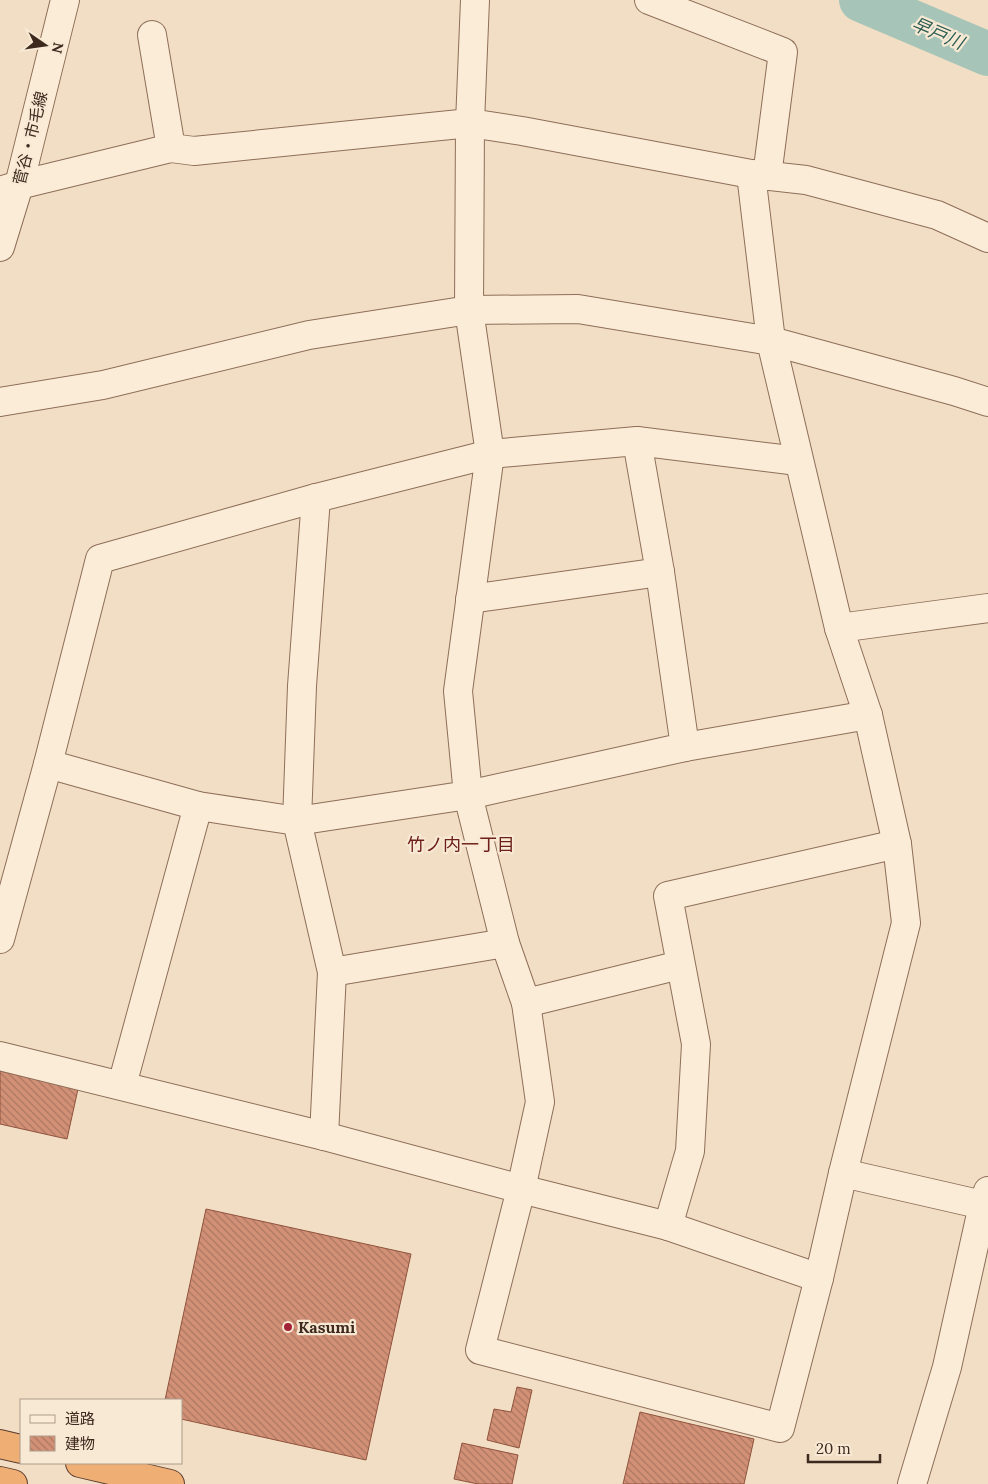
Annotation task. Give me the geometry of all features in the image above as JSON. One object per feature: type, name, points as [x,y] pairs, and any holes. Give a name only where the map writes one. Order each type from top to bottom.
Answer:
[{"type":"highway","points":[[0,1444],[20,1449]]},
{"type":"highway","points":[[84,1464],[170,1484]]},
{"type":"highway","points":[[0,1481],[13,1484]]},
{"type":"street","name":"菅谷・市毛線","points":[[0,247],[9,188],[64,0]]},
{"type":"street","points":[[475,0],[470,123],[469,310],[490,454],[458,690],[468,795],[505,943],[526,1003],[540,1102],[480,1350],[780,1428],[906,924],[898,844],[868,714],[839,628],[771,341],[759,175],[783,52],[649,0]]},
{"type":"street","points":[[152,35],[171,148]]},
{"type":"street","points":[[9,188],[171,148],[194,150],[470,123],[759,175],[806,180],[937,215],[988,238]]},
{"type":"street","points":[[0,402],[103,385],[309,335],[469,310],[578,309],[771,341],[988,402]]},
{"type":"street","points":[[1,931],[48,764],[100,559],[316,498],[490,454],[637,441],[798,461]]},
{"type":"street","points":[[637,441],[660,572],[685,747]]},
{"type":"street","points":[[316,498],[302,686],[297,821],[332,972],[324,1136]]},
{"type":"street","points":[[470,599],[660,572]]},
{"type":"street","points":[[839,628],[988,608]]},
{"type":"street","points":[[48,764],[198,806],[297,821],[468,795],[685,747],[868,714]]},
{"type":"street","points":[[122,1085],[198,806]]},
{"type":"street","points":[[668,1226],[690,1151],[696,1044],[668,896],[898,844]]},
{"type":"street","points":[[332,972],[505,943]]},
{"type":"street","points":[[526,1003],[680,966]]},
{"type":"street","points":[[0,1056],[324,1136],[520,1190],[668,1226],[819,1278]]},
{"type":"street","points":[[843,1172],[986,1198],[947,1367],[912,1484]]},
{"type":"building","points":[[0,1071],[78,1089],[67,1139],[0,1124]]},
{"type":"building","name":"Kasumi","points":[[206,1209],[411,1254],[366,1460],[182,1419],[182,1399],[165,1399]]},
{"type":"building","points":[[517,1387],[532,1390],[519,1448],[487,1440],[494,1409],[511,1412]]},
{"type":"building","points":[[640,1412],[754,1439],[744,1484],[623,1484]]},
{"type":"building","points":[[462,1443],[518,1455],[512,1484],[478,1484],[454,1479]]},
{"type":"waterway","name":"早戸川","points":[[861,0],[988,54]]},
{"type":"place","name":"Kasumi","points":[[288,1327]]},
{"type":"district","name":"竹ノ内一丁目","points":[[461,844]]}]
